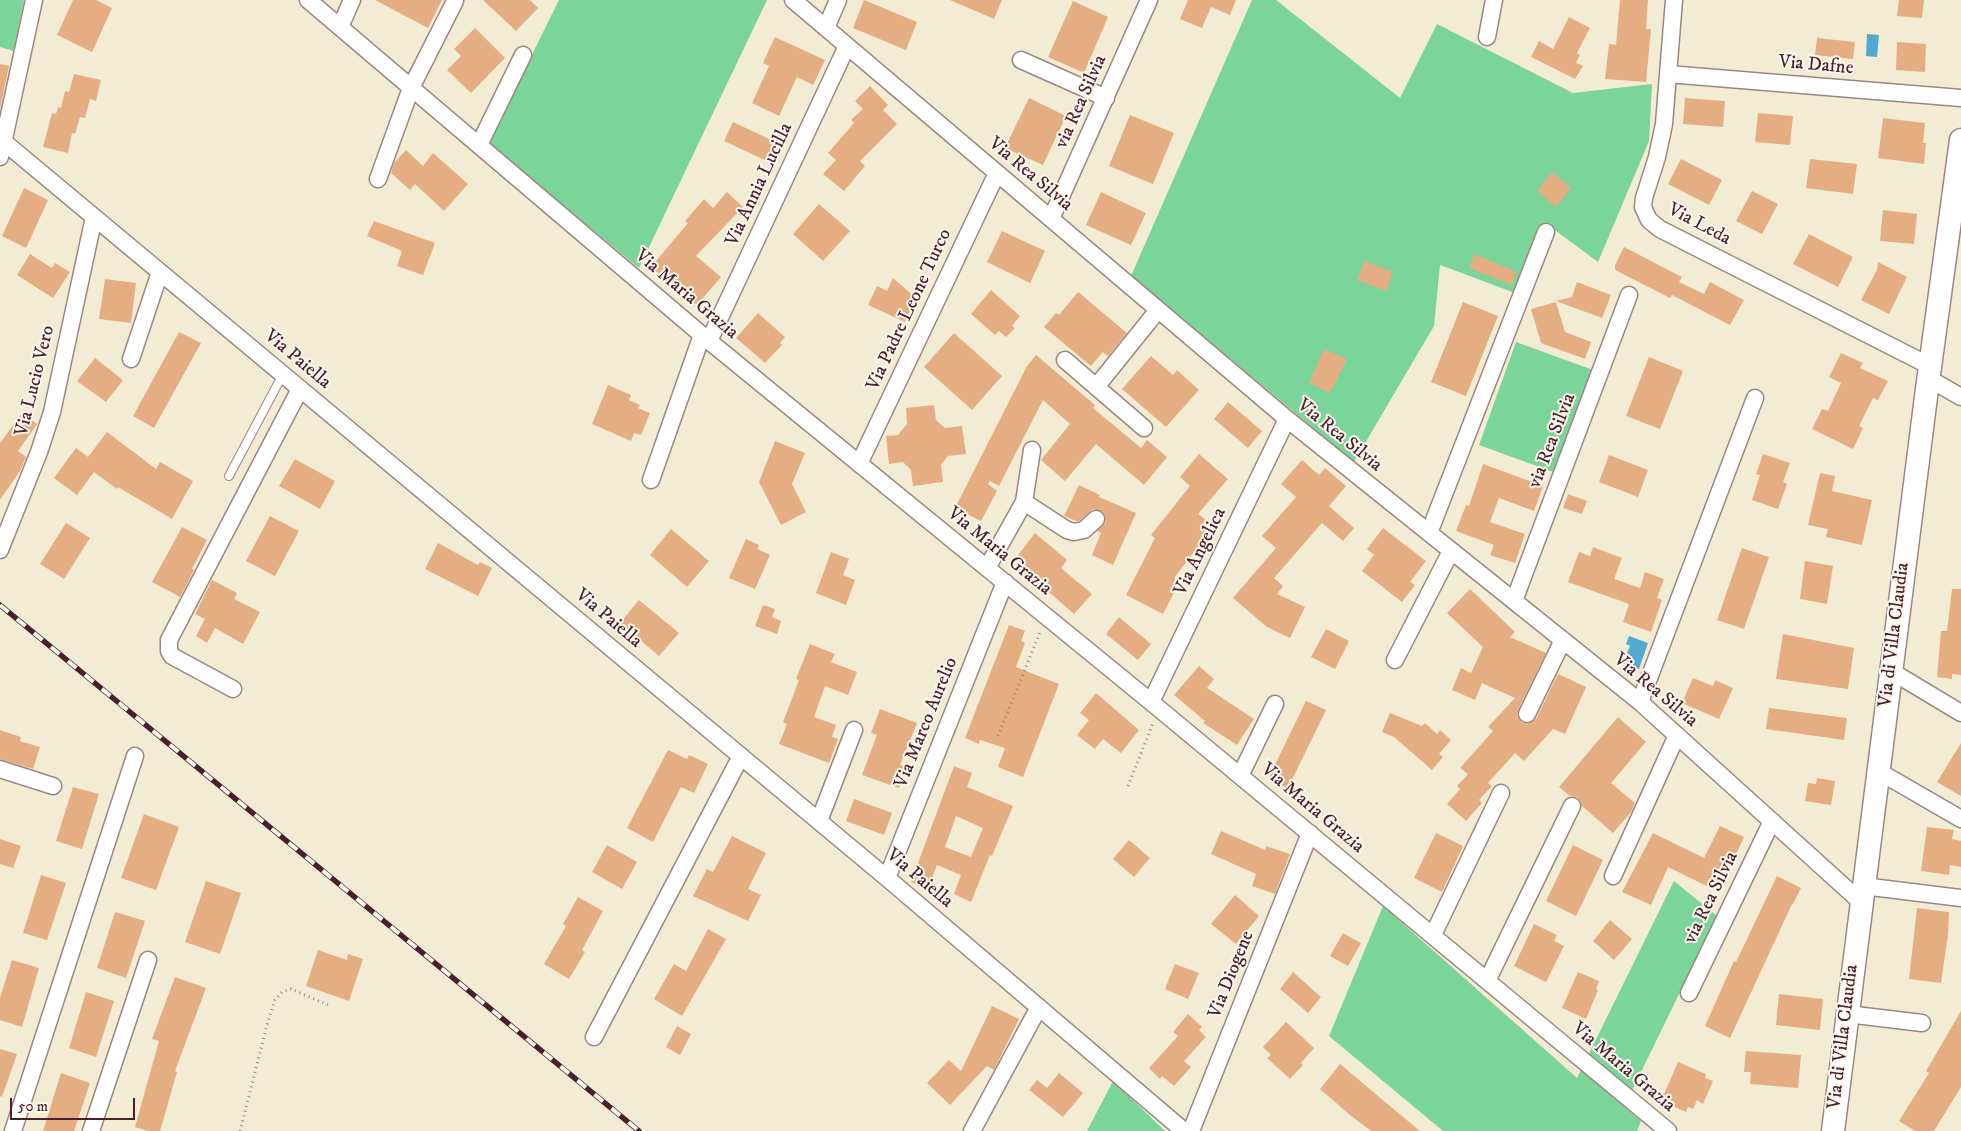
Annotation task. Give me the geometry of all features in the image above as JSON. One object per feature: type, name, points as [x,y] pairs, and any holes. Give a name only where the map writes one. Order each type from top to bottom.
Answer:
[{"type":"street","points":[[2,149],[34,0]]},
{"type":"street","name":"Via Maria Grazia","points":[[308,0],[706,338],[1155,705],[1668,1131]]},
{"type":"street","points":[[340,27],[352,0]]},
{"type":"street","name":"Via Rea Silvia","points":[[792,0],[1286,419],[1640,702],[1772,821],[1862,894]]},
{"type":"street","points":[[826,28],[838,0]]},
{"type":"street","points":[[1487,37],[1494,0]]},
{"type":"street","name":"Via Leda","points":[[1674,0],[1661,142],[1644,198],[1644,207],[1649,220],[1660,229],[1929,372],[1961,397]]},
{"type":"street","points":[[378,178],[411,88],[455,1]]},
{"type":"street","name":"via Rea Silvia","points":[[1052,220],[1106,98],[1146,1]]},
{"type":"street","name":"Via Annia Lucilla","points":[[651,480],[706,338],[847,46]]},
{"type":"street","points":[[479,145],[523,55]]},
{"type":"street","points":[[1021,60],[1106,98]]},
{"type":"street","name":"Via Dafne","points":[[1668,74],[1961,98]]},
{"type":"street","name":"Via di Villa Claudia","points":[[1832,1131],[1929,372],[1961,140]]},
{"type":"street","name":"Via Paiella","points":[[2,149],[94,217],[283,374],[887,878],[1184,1131]]},
{"type":"street","name":"Via Padre Leone Turco","points":[[859,464],[997,174]]},
{"type":"street","name":"Via Lucio Vero","points":[[0,550],[39,452],[52,412],[94,217]]},
{"type":"street","points":[[1429,533],[1546,232]]},
{"type":"street","points":[[130,359],[160,272]]},
{"type":"street","name":"via Rea Silvia","points":[[1514,601],[1629,295]]},
{"type":"street","points":[[1096,387],[1158,310]]},
{"type":"street","points":[[1065,360],[1144,428]]},
{"type":"street","points":[[233,689],[172,656],[169,652],[169,640],[300,389]]},
{"type":"street","name":"via Rea Silvia","points":[[1640,702],[1755,398]]},
{"type":"street","name":"Via Angelica","points":[[1155,705],[1286,419]]},
{"type":"street","points":[[988,568],[1024,502],[1032,450]]},
{"type":"street","points":[[1024,502],[1074,532],[1084,530],[1096,519]]},
{"type":"street","points":[[1395,660],[1451,550]]},
{"type":"street","name":"Via Marco Aurelio","points":[[887,878],[1005,582]]},
{"type":"street","points":[[1527,714],[1563,640]]},
{"type":"street","points":[[1891,671],[1961,713]]},
{"type":"street","points":[[1240,776],[1275,704]]},
{"type":"street","points":[[819,821],[854,730]]},
{"type":"street","name":"via Rea Silvia","points":[[1613,876],[1677,735]]},
{"type":"street","points":[[13,1131],[135,756]]},
{"type":"street","points":[[594,1037],[741,756]]},
{"type":"street","points":[[0,769],[54,786]]},
{"type":"street","points":[[1878,771],[1961,819]]},
{"type":"street","points":[[1433,935],[1501,793]]},
{"type":"street","points":[[1488,981],[1572,806]]},
{"type":"street","name":"via Rea Silvia","points":[[1689,993],[1772,821]]},
{"type":"street","name":"Via Diogene","points":[[1191,1131],[1310,833]]},
{"type":"street","points":[[1862,894],[1961,898]]},
{"type":"street","points":[[92,1131],[148,960]]},
{"type":"street","points":[[972,1131],[1039,1007]]},
{"type":"street","points":[[1847,1014],[1922,1022]]},
{"type":"lane","points":[[229,476],[283,374]]},
{"type":"path","points":[[998,736],[1046,616]]},
{"type":"path","points":[[1128,786],[1155,705]]},
{"type":"path","points":[[240,1131],[268,1021],[276,1000],[282,992],[292,989],[328,1005]]},
{"type":"green space","points":[[0,0],[24,0],[14,51],[0,47]]},
{"type":"green space","points":[[559,0],[767,0],[639,268],[488,143]]},
{"type":"green space","points":[[1252,0],[1276,0],[1400,98],[1437,24],[1573,93],[1652,84],[1649,141],[1598,262],[1544,222],[1515,293],[1440,265],[1434,326],[1354,462],[1131,276]]},
{"type":"green space","points":[[1516,342],[1593,370],[1556,473],[1479,445]]},
{"type":"green space","points":[[1674,881],[1717,916],[1624,1107],[1641,1121],[1637,1131],[1443,1131],[1329,1036],[1383,906],[1577,1078]]},
{"type":"green space","points":[[1113,1081],[1165,1131],[1087,1131]]},
{"type":"water","points":[[1867,34],[1879,35],[1877,57],[1866,56]]},
{"type":"water","points":[[1629,636],[1648,643],[1639,669],[1623,663],[1630,646],[1626,644]]},
{"type":"building","points":[[73,0],[96,0],[112,8],[92,52],[57,35]]},
{"type":"building","points":[[375,0],[442,0],[428,28]]},
{"type":"building","points":[[483,0],[530,0],[538,8],[516,31]]},
{"type":"building","points":[[864,0],[917,22],[906,50],[853,28]]},
{"type":"building","points":[[950,0],[1002,0],[994,19]]},
{"type":"building","points":[[1188,0],[1236,0],[1230,15],[1211,7],[1202,28],[1180,19]]},
{"type":"building","points":[[1620,0],[1648,0],[1646,29],[1651,29],[1646,82],[1605,79],[1609,44],[1616,45]]},
{"type":"building","points":[[1899,0],[1924,0],[1922,18],[1897,16]]},
{"type":"building","points":[[1073,1],[1108,17],[1084,73],[1048,57]]},
{"type":"building","points":[[1569,17],[1590,28],[1577,53],[1580,55],[1576,63],[1583,66],[1575,79],[1531,57],[1539,41],[1553,49]]},
{"type":"building","points":[[475,28],[505,58],[471,93],[447,70],[461,56],[454,49]]},
{"type":"building","points":[[775,37],[825,60],[813,85],[797,77],[779,116],[752,103],[769,66],[763,63]]},
{"type":"building","points":[[1817,38],[1855,42],[1853,59],[1815,55]]},
{"type":"building","points":[[1897,42],[1926,44],[1925,72],[1896,70]]},
{"type":"building","points":[[0,64],[9,66],[0,109]]},
{"type":"building","points":[[74,74],[101,80],[96,101],[90,99],[85,118],[80,117],[75,134],[72,133],[68,153],[43,147],[52,113],[56,114],[58,107],[61,108],[65,91],[69,92]]},
{"type":"building","points":[[870,86],[888,105],[883,110],[897,124],[860,161],[865,166],[844,191],[823,174],[836,160],[828,153],[854,123],[851,120],[863,109],[855,101]]},
{"type":"building","points":[[1029,98],[1066,116],[1043,165],[1005,148]]},
{"type":"building","points":[[1685,98],[1725,101],[1723,127],[1683,124]]},
{"type":"building","points":[[1758,113],[1793,116],[1790,145],[1755,142]]},
{"type":"building","points":[[1130,115],[1174,133],[1153,184],[1109,166]]},
{"type":"building","points":[[1883,118],[1925,123],[1923,143],[1926,143],[1924,164],[1878,158]]},
{"type":"building","points":[[733,122],[782,145],[773,164],[724,141]]},
{"type":"building","points":[[406,150],[423,166],[433,153],[468,184],[444,211],[415,184],[410,190],[391,173],[394,163]]},
{"type":"building","points":[[1681,159],[1722,180],[1709,205],[1668,184]]},
{"type":"building","points":[[1810,159],[1857,164],[1853,194],[1806,188]]},
{"type":"building","points":[[1552,172],[1571,188],[1556,207],[1537,191]]},
{"type":"building","points":[[24,188],[48,200],[26,248],[2,236]]},
{"type":"building","points":[[1752,191],[1778,204],[1762,234],[1736,221]]},
{"type":"building","points":[[727,192],[743,207],[696,256],[721,277],[697,305],[651,267],[688,223],[685,221],[704,199],[713,208]]},
{"type":"building","points":[[1101,192],[1146,213],[1131,245],[1086,225]]},
{"type":"building","points":[[819,204],[850,231],[823,261],[793,234]]},
{"type":"building","points":[[1883,210],[1917,214],[1914,244],[1880,241]]},
{"type":"building","points":[[374,221],[435,243],[423,275],[397,266],[402,251],[367,236]]},
{"type":"building","points":[[1002,231],[1045,251],[1030,283],[987,262]]},
{"type":"building","points":[[1809,234],[1853,257],[1838,287],[1793,264]]},
{"type":"building","points":[[1624,247],[1682,277],[1679,282],[1704,294],[1710,282],[1744,300],[1730,325],[1672,295],[1670,298],[1615,270],[1615,265]]},
{"type":"building","points":[[30,254],[52,268],[55,263],[70,272],[53,298],[17,275]]},
{"type":"building","points":[[1474,254],[1517,272],[1512,285],[1469,268]]},
{"type":"building","points":[[1364,261],[1393,272],[1386,291],[1357,280]]},
{"type":"building","points":[[1878,262],[1907,277],[1889,314],[1861,300],[1877,270]]},
{"type":"building","points":[[893,278],[916,298],[905,322],[868,305],[877,286],[887,291]]},
{"type":"building","points":[[105,279],[136,283],[131,323],[99,319]]},
{"type":"building","points":[[1577,282],[1611,295],[1602,318],[1556,301],[1572,297]]},
{"type":"building","points":[[991,290],[1020,316],[1012,326],[1015,328],[1006,337],[999,331],[995,335],[971,314]]},
{"type":"building","points":[[1078,292],[1127,333],[1108,356],[1103,352],[1091,366],[1044,327],[1056,313],[1059,315]]},
{"type":"building","points":[[1463,302],[1498,316],[1466,396],[1431,382]]},
{"type":"building","points":[[1556,302],[1565,332],[1591,342],[1585,359],[1541,343],[1531,309]]},
{"type":"building","points":[[758,313],[785,337],[780,343],[782,345],[765,363],[736,338]]},
{"type":"building","points":[[179,332],[201,343],[154,428],[133,416]]},
{"type":"building","points":[[954,333],[1002,376],[972,410],[924,367]]},
{"type":"building","points":[[1324,349],[1347,359],[1330,393],[1309,383]]},
{"type":"building","points":[[1841,353],[1863,363],[1860,368],[1888,381],[1878,400],[1873,398],[1859,426],[1863,428],[1853,449],[1812,429],[1822,409],[1828,411],[1841,383],[1829,377]]},
{"type":"building","points":[[1036,355],[1095,405],[1093,408],[1141,448],[1147,440],[1167,457],[1144,485],[1096,444],[1065,481],[1041,460],[1070,424],[1043,400],[999,486],[990,481],[988,484],[997,491],[981,521],[955,508],[1027,366]]},
{"type":"building","points":[[1151,356],[1173,375],[1177,370],[1199,390],[1166,427],[1122,389]]},
{"type":"building","points":[[1649,357],[1683,371],[1660,429],[1626,416]]},
{"type":"building","points":[[95,358],[123,380],[106,402],[77,381]]},
{"type":"building","points":[[608,385],[631,395],[629,400],[640,405],[638,408],[650,413],[641,435],[634,433],[631,441],[592,424]]},
{"type":"building","points":[[1228,402],[1262,431],[1248,448],[1214,419]]},
{"type":"building","points":[[934,405],[936,420],[945,428],[962,426],[966,454],[948,456],[941,465],[943,482],[913,486],[911,470],[903,462],[889,464],[886,436],[898,435],[907,424],[906,408]]},
{"type":"building","points":[[22,413],[37,424],[18,451],[26,457],[20,471],[0,500],[0,443]]},
{"type":"building","points":[[107,432],[156,469],[160,462],[193,481],[172,519],[118,487],[117,489],[94,472],[77,495],[54,478],[76,448],[88,457]]},
{"type":"building","points":[[775,441],[805,453],[792,484],[806,512],[781,525],[759,482]]},
{"type":"building","points":[[1199,454],[1228,479],[1198,514],[1214,526],[1174,578],[1180,581],[1163,614],[1126,595],[1155,538],[1151,535],[1190,486],[1180,477]]},
{"type":"building","points":[[1763,454],[1790,463],[1783,482],[1787,484],[1778,509],[1752,500],[1760,475],[1756,474]]},
{"type":"building","points":[[1609,455],[1648,470],[1638,497],[1599,482]]},
{"type":"building","points":[[295,459],[335,481],[320,509],[279,486]]},
{"type":"building","points":[[1302,460],[1319,475],[1325,468],[1346,486],[1329,506],[1354,528],[1343,541],[1322,523],[1274,578],[1283,586],[1277,594],[1305,607],[1290,638],[1267,627],[1233,598],[1276,548],[1262,536],[1296,497],[1281,484]]},
{"type":"building","points":[[1483,464],[1543,486],[1534,511],[1499,498],[1490,522],[1525,534],[1515,563],[1490,555],[1494,545],[1456,531],[1466,505],[1469,506]]},
{"type":"building","points":[[1820,473],[1835,476],[1832,491],[1872,500],[1862,545],[1826,537],[1828,529],[1808,525]]},
{"type":"building","points":[[1079,485],[1100,495],[1099,497],[1136,513],[1113,565],[1092,555],[1101,533],[1097,531],[1106,522],[1103,512],[1093,509],[1079,521],[1064,516]]},
{"type":"building","points":[[1568,494],[1587,501],[1582,514],[1563,508]]},
{"type":"building","points":[[270,516],[299,531],[275,576],[246,561]]},
{"type":"building","points":[[66,523],[90,538],[64,579],[40,564]]},
{"type":"building","points":[[182,527],[207,540],[180,597],[152,582]]},
{"type":"building","points":[[1383,528],[1426,561],[1410,582],[1415,585],[1402,602],[1362,571],[1374,555],[1367,549]]},
{"type":"building","points":[[671,529],[709,561],[687,587],[650,555]]},
{"type":"building","points":[[1035,533],[1067,560],[1061,568],[1092,594],[1074,614],[1043,587],[1040,590],[1018,571],[1023,564],[1016,558]]},
{"type":"building","points":[[746,539],[759,545],[757,549],[770,555],[755,589],[729,578]]},
{"type":"building","points":[[438,543],[478,565],[480,562],[492,568],[478,596],[425,569]]},
{"type":"building","points":[[1593,547],[1622,558],[1614,579],[1640,588],[1645,572],[1664,579],[1657,598],[1662,600],[1651,632],[1623,622],[1629,604],[1568,582],[1579,552],[1590,556]]},
{"type":"building","points":[[1742,548],[1769,557],[1744,629],[1717,620]]},
{"type":"building","points":[[831,552],[849,559],[843,575],[855,580],[846,605],[816,593]]},
{"type":"building","points":[[1805,561],[1833,566],[1827,604],[1800,599]]},
{"type":"building","points":[[212,580],[237,593],[234,599],[260,612],[243,644],[215,628],[207,643],[196,636],[205,619],[195,614]]},
{"type":"building","points":[[1470,589],[1515,632],[1510,637],[1546,653],[1518,710],[1517,715],[1522,723],[1528,724],[1536,719],[1558,674],[1586,687],[1565,734],[1553,729],[1524,761],[1515,753],[1488,783],[1492,786],[1479,800],[1482,803],[1466,821],[1447,804],[1460,789],[1457,786],[1468,774],[1460,768],[1493,731],[1488,727],[1515,698],[1482,683],[1475,700],[1452,690],[1461,668],[1471,673],[1483,647],[1447,613]]},
{"type":"building","points":[[1952,589],[1961,589],[1961,675],[1952,674],[1952,679],[1937,677],[1941,631],[1947,631]]},
{"type":"building","points":[[639,600],[679,633],[659,656],[620,623]]},
{"type":"building","points":[[763,605],[775,609],[772,617],[781,621],[777,634],[755,626]]},
{"type":"building","points":[[1119,617],[1151,644],[1138,660],[1106,634]]},
{"type":"building","points":[[1009,625],[1025,631],[1021,641],[1025,643],[1016,667],[1059,684],[1023,777],[998,767],[1005,748],[980,740],[979,744],[965,738]]},
{"type":"building","points":[[1326,629],[1349,641],[1335,669],[1311,657]]},
{"type":"building","points":[[1783,634],[1854,648],[1848,689],[1776,679]]},
{"type":"building","points":[[810,644],[835,654],[831,662],[857,672],[848,695],[825,686],[814,717],[836,725],[832,737],[838,739],[829,763],[779,744],[787,724],[783,722],[799,680],[796,679]]},
{"type":"building","points":[[1199,666],[1214,679],[1207,688],[1254,719],[1237,745],[1203,723],[1205,721],[1174,695]]},
{"type":"building","points":[[1693,678],[1713,686],[1715,680],[1733,688],[1719,719],[1682,703]]},
{"type":"building","points":[[1096,693],[1139,730],[1121,753],[1103,739],[1095,749],[1077,735],[1089,720],[1080,713]]},
{"type":"building","points":[[1306,701],[1326,710],[1288,788],[1268,779]]},
{"type":"building","points":[[1769,708],[1847,718],[1844,740],[1766,729]]},
{"type":"building","points":[[880,709],[917,723],[900,765],[907,767],[899,788],[862,775],[877,735],[871,733]]},
{"type":"building","points":[[1390,713],[1422,726],[1425,723],[1437,734],[1440,730],[1451,740],[1439,754],[1443,757],[1432,770],[1394,737],[1382,732]]},
{"type":"building","points":[[1618,717],[1646,742],[1611,783],[1635,803],[1631,812],[1613,833],[1582,806],[1577,797],[1570,796],[1559,787]]},
{"type":"building","points":[[0,730],[21,737],[20,741],[40,747],[33,769],[0,759]]},
{"type":"building","points":[[1961,743],[1961,796],[1937,782]]},
{"type":"building","points":[[668,750],[687,759],[689,755],[708,764],[694,793],[681,787],[653,842],[627,828]]},
{"type":"building","points":[[954,766],[972,773],[967,787],[1013,806],[971,902],[954,894],[961,875],[937,865],[928,889],[911,882]],"holes":[[[956,816],[983,828],[971,857],[945,847]]]},
{"type":"building","points":[[1817,778],[1835,781],[1831,805],[1805,801],[1808,783],[1816,784]]},
{"type":"building","points":[[73,787],[99,794],[82,849],[56,841]]},
{"type":"building","points":[[854,799],[892,813],[884,835],[846,821]]},
{"type":"building","points":[[144,814],[179,827],[156,890],[121,878]]},
{"type":"building","points":[[1720,826],[1744,837],[1719,892],[1668,867],[1651,905],[1622,892],[1653,833],[1704,858]]},
{"type":"building","points":[[1927,827],[1954,830],[1952,839],[1961,841],[1961,867],[1950,865],[1949,875],[1921,871]]},
{"type":"building","points":[[1221,831],[1265,850],[1266,846],[1290,854],[1275,894],[1252,886],[1256,874],[1211,854]]},
{"type":"building","points":[[1436,833],[1463,846],[1442,892],[1414,878]]},
{"type":"building","points":[[732,836],[766,853],[748,889],[761,895],[748,921],[693,896],[707,869],[713,872]]},
{"type":"building","points":[[0,839],[21,846],[13,868],[0,864]]},
{"type":"building","points":[[1129,840],[1150,858],[1134,877],[1113,859]]},
{"type":"building","points":[[607,845],[637,862],[622,889],[592,872]]},
{"type":"building","points":[[1573,845],[1603,860],[1576,916],[1546,901]]},
{"type":"building","points":[[41,875],[66,883],[47,940],[23,933]]},
{"type":"building","points":[[1777,876],[1801,888],[1730,1038],[1705,1026],[1734,961],[1736,962]]},
{"type":"building","points":[[206,881],[241,893],[220,954],[185,942]]},
{"type":"building","points":[[1235,895],[1259,916],[1236,944],[1211,924]]},
{"type":"building","points":[[578,897],[603,911],[582,950],[585,952],[569,979],[544,964],[566,926],[563,924]]},
{"type":"building","points":[[1917,908],[1949,912],[1948,935],[1941,983],[1909,979]]},
{"type":"building","points":[[115,912],[145,921],[126,978],[97,968]]},
{"type":"building","points":[[1610,920],[1632,939],[1614,960],[1593,941]]},
{"type":"building","points":[[1534,924],[1557,935],[1554,941],[1564,946],[1546,982],[1514,966]]},
{"type":"building","points":[[708,929],[726,939],[682,1016],[654,999],[674,964],[686,971]]},
{"type":"building","points":[[1343,933],[1361,943],[1348,966],[1330,956]]},
{"type":"building","points":[[318,950],[347,960],[348,954],[363,959],[349,1001],[306,986]]},
{"type":"building","points":[[12,960],[39,968],[22,1027],[0,1020],[0,998]]},
{"type":"building","points":[[1175,964],[1199,973],[1188,999],[1165,989]]},
{"type":"building","points":[[1293,972],[1321,997],[1308,1013],[1280,989]]},
{"type":"building","points":[[1578,972],[1599,981],[1596,989],[1598,990],[1586,1019],[1562,1008]]},
{"type":"building","points":[[175,977],[206,988],[175,1071],[177,1072],[160,1131],[148,1131],[135,1127],[159,1041],[152,1039]]},
{"type":"building","points":[[86,992],[114,1001],[96,1057],[69,1048]]},
{"type":"building","points":[[1779,994],[1823,999],[1820,1030],[1776,1025]]},
{"type":"building","points":[[992,1006],[1019,1019],[994,1070],[987,1066],[950,1105],[927,1083],[949,1060],[961,1071]]},
{"type":"building","points":[[1961,1011],[1961,1087],[1934,1131],[1915,1131],[1899,1121],[1929,1073],[1926,1071]]},
{"type":"building","points":[[1188,1014],[1202,1027],[1199,1030],[1206,1037],[1184,1061],[1191,1067],[1174,1086],[1162,1076],[1160,1079],[1149,1068],[1178,1036],[1173,1032]]},
{"type":"building","points":[[1286,1022],[1314,1048],[1301,1063],[1303,1065],[1290,1079],[1267,1058],[1271,1055],[1263,1047]]},
{"type":"building","points":[[677,1026],[691,1034],[680,1055],[666,1047]]},
{"type":"building","points":[[0,1049],[17,1054],[2,1097],[0,1096]]},
{"type":"building","points":[[1746,1051],[1801,1055],[1798,1088],[1750,1084],[1751,1072],[1744,1072]]},
{"type":"building","points":[[1678,1062],[1706,1074],[1705,1078],[1713,1081],[1703,1104],[1697,1100],[1693,1109],[1688,1107],[1686,1112],[1661,1101]]},
{"type":"building","points":[[1340,1064],[1420,1131],[1371,1131],[1350,1115],[1320,1089]]},
{"type":"building","points":[[61,1073],[90,1083],[74,1131],[43,1131]]},
{"type":"building","points":[[1059,1073],[1083,1093],[1063,1117],[1029,1090],[1037,1080],[1047,1088]]},
{"type":"railway","points":[[0,605],[639,1131]]}]
